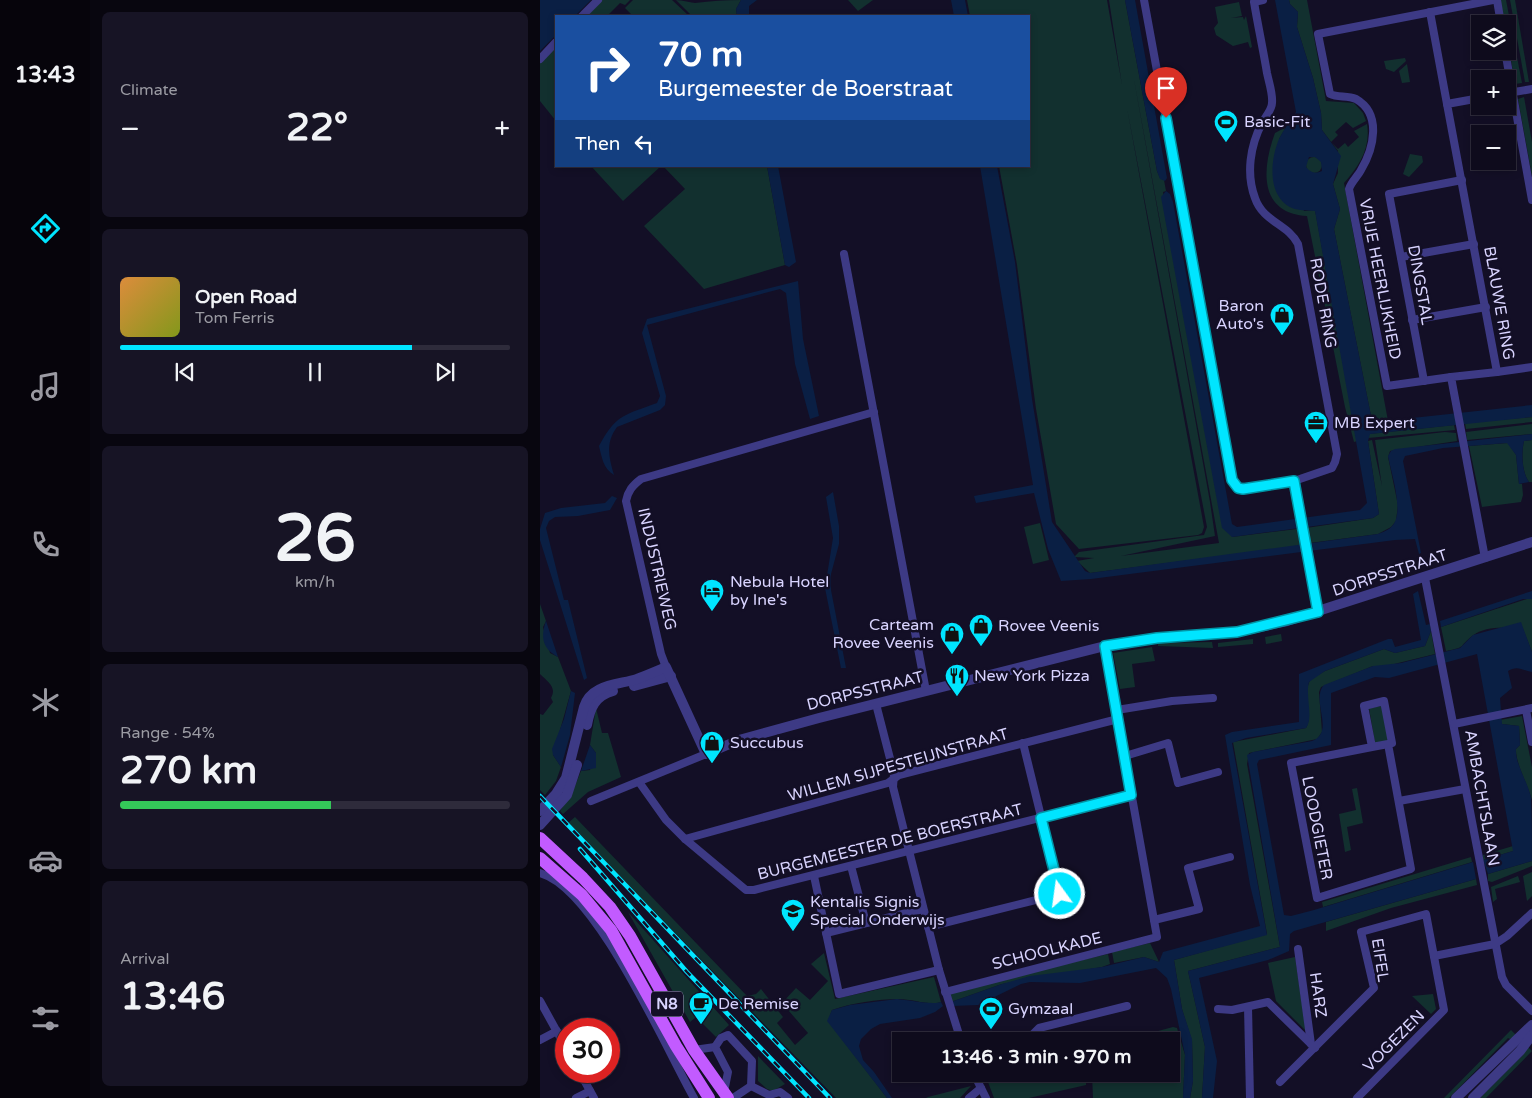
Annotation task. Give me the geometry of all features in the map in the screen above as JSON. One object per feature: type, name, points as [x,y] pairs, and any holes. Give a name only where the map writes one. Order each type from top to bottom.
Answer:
[{"type":"main road","name":"N8","points":[[540,838],[583,878],[610,907],[630,936],[694,1050],[729,1096]]},
{"type":"main road","name":"N8","points":[[540,858],[582,895],[611,930],[676,1046],[709,1098]]},
{"type":"street","points":[[583,15],[598,0]]},
{"type":"street","points":[[1144,0],[1232,480],[1238,488],[1243,489],[1294,481],[1318,612]]},
{"type":"street","name":"RODE RING","points":[[1263,0],[1254,1],[1272,104],[1254,145],[1250,170],[1252,190],[1258,206],[1265,216],[1291,233],[1298,244],[1337,454],[1332,468],[1294,481]]},
{"type":"street","points":[[1430,12],[1495,0],[1499,15]]},
{"type":"street","name":"VRIJE HEERLIJKHEID","points":[[1387,386],[1349,189],[1366,160],[1373,134],[1372,120],[1367,109],[1354,98],[1330,94],[1318,34],[1430,12]]},
{"type":"street","name":"BLAUWE RING","points":[[1387,386],[1497,372],[1430,12]]},
{"type":"street","points":[[540,59],[555,43]]},
{"type":"street","points":[[1516,91],[1532,89]]},
{"type":"street","points":[[1447,104],[1471,100]]},
{"type":"street","points":[[1515,115],[1532,200]]},
{"type":"street","name":"DINGSTAL","points":[[1424,381],[1389,194],[1462,180]]},
{"type":"street","points":[[1401,257],[1474,244]]},
{"type":"street","points":[[844,254],[909,610],[926,692]]},
{"type":"street","points":[[1412,320],[1486,307]]},
{"type":"street","points":[[1497,372],[1532,367]]},
{"type":"street","points":[[1450,377],[1484,558]]},
{"type":"street","name":"INDUSTRIEWEG","points":[[706,754],[661,654],[628,512],[626,501],[628,492],[641,479],[874,412]]},
{"type":"street","name":"DORPSSTRAAT","points":[[590,801],[739,740],[1105,646],[1157,638],[1237,632],[1318,612],[1532,542]]},
{"type":"street","name":"AMBACHTSLAAN","points":[[1425,578],[1503,981],[1532,1011]]},
{"type":"street","points":[[1105,646],[1154,920],[1199,909],[1188,868],[1230,857]]},
{"type":"street","points":[[540,811],[556,794],[566,778],[584,707],[589,697],[603,688],[668,671]]},
{"type":"street","points":[[540,825],[563,801],[570,788],[590,712],[595,702],[609,692],[668,671]]},
{"type":"street","points":[[1117,710],[1172,701],[1213,698]]},
{"type":"street","points":[[1384,701],[1392,743],[1388,744],[1372,747],[1364,706],[1384,701]]},
{"type":"street","points":[[876,704],[893,787],[923,908],[945,992],[958,1032]]},
{"type":"street","points":[[1454,724],[1529,709],[1532,742]]},
{"type":"street","name":"WILLEM SIJPESTEIJNSTRAAT","points":[[685,839],[888,783],[900,775],[1118,719]]},
{"type":"street","points":[[928,927],[1060,894],[1023,743]]},
{"type":"street","points":[[1125,756],[1168,743],[1178,783],[1218,772]]},
{"type":"street","points":[[1388,744],[1399,801],[1465,789]]},
{"type":"street","name":"LOODGIETER","points":[[1372,747],[1291,763],[1317,898],[1411,869],[1399,801]]},
{"type":"street","name":"BURGEMEESTER DE BOERSTRAAT","points":[[639,782],[666,820],[685,839],[746,890],[754,890],[814,876],[1131,795]]},
{"type":"street","points":[[851,866],[866,923]]},
{"type":"street","points":[[540,873],[547,875],[564,888],[598,925],[619,956],[694,1098]]},
{"type":"street","points":[[814,876],[839,994],[939,970]]},
{"type":"street","points":[[826,933],[923,908]]},
{"type":"street","points":[[1434,956],[1495,944],[1507,936],[1532,913]]},
{"type":"street","name":"VOGEZEN","points":[[1361,1097],[1444,1010],[1426,914]]},
{"type":"street","name":"EIFEL","points":[[1280,1082],[1313,1046],[1374,988],[1362,932],[1426,914]]},
{"type":"street","name":"SCHOOLKADE","points":[[945,992],[1157,937],[1154,920]]},
{"type":"street","name":"HARZ","points":[[1298,949],[1313,1046]]},
{"type":"street","points":[[540,1001],[555,1028]]},
{"type":"street","name":"HARZ","points":[[1218,1010],[1232,1010],[1268,1002],[1313,1046]]},
{"type":"street","points":[[1035,1032],[1039,1028],[1127,1006]]},
{"type":"street","points":[[1248,1006],[1250,1098]]},
{"type":"street","points":[[1456,1098],[1532,1025],[1532,1016]]},
{"type":"street","points":[[540,1040],[555,1031]]},
{"type":"street","points":[[694,1050],[715,1047],[721,1038],[728,1034],[750,1055],[753,1076],[751,1086]]},
{"type":"street","points":[[1473,1098],[1520,1051],[1532,1035]]},
{"type":"street","points":[[715,1047],[728,1072],[729,1096],[751,1086]]},
{"type":"street","points":[[978,1082],[986,1098]]},
{"type":"street","points":[[576,1098],[592,1094],[586,1083]]},
{"type":"street","points":[[751,1086],[769,1095],[780,1092],[788,1098]]},
{"type":"street","points":[[969,1098],[981,1088]]},
{"type":"green space","points":[[602,0],[630,0],[625,5],[620,3],[608,15],[587,15]]},
{"type":"green space","points":[[633,0],[672,0],[688,15],[632,15],[625,8]]},
{"type":"green space","points":[[676,0],[695,3],[741,0],[736,9],[737,15],[691,15]]},
{"type":"green space","points":[[848,0],[873,0],[858,11]]},
{"type":"green space","points":[[967,0],[1107,0],[1122,85],[1109,0],[1125,0],[1157,171],[1160,178],[1164,180],[1166,191],[1163,192],[1232,537],[1297,529],[1300,546],[1090,573],[1077,561],[1094,558],[1074,557],[1079,552],[1204,535],[1207,527],[1127,108],[1204,527],[1202,533],[1079,549],[1056,524],[1036,409],[1017,265],[999,167],[1030,167],[1030,15],[970,15]],"holes":[[[1133,74],[1219,543],[1121,556],[1215,536]]]},
{"type":"green space","points":[[1289,0],[1307,0],[1326,101],[1354,103],[1363,113],[1366,121],[1353,128],[1346,122],[1335,132],[1338,135],[1331,142],[1322,130],[1321,113],[1313,78],[1297,27],[1298,12],[1290,4]]},
{"type":"green space","points":[[1500,0],[1506,0],[1509,15],[1502,15]]},
{"type":"green space","points":[[1510,0],[1515,0],[1529,82],[1525,82],[1516,33],[1516,15],[1513,15]]},
{"type":"green space","points":[[1239,2],[1242,16],[1231,18],[1243,17],[1244,20],[1246,16],[1252,47],[1250,48],[1248,42],[1233,46],[1216,35],[1214,28],[1218,23],[1215,7]]},
{"type":"green space","points":[[555,48],[555,120],[540,101],[540,63]]},
{"type":"green space","points":[[1516,52],[1522,83],[1516,84],[1516,70],[1513,70],[1511,60],[1516,60]]},
{"type":"green space","points":[[1405,58],[1406,61],[1394,72],[1386,69],[1384,61]]},
{"type":"green space","points":[[1407,64],[1410,82],[1402,83],[1399,71]]},
{"type":"green space","points":[[1524,97],[1532,142],[1532,176],[1518,99]]},
{"type":"green space","points":[[1367,124],[1367,141],[1363,156],[1344,183],[1388,421],[1372,421],[1334,229],[1340,209],[1333,184],[1338,173],[1338,151],[1332,143],[1338,149],[1345,143],[1348,147],[1359,137],[1354,131]]},
{"type":"green space","points":[[1286,127],[1279,139],[1304,211],[1315,210],[1357,441],[1354,442],[1345,407],[1307,216],[1291,213],[1280,207],[1272,198],[1268,187],[1266,174],[1271,146],[1275,133]]},
{"type":"green space","points":[[1410,154],[1422,156],[1423,162],[1409,177],[1403,174]]},
{"type":"green space","points":[[1311,157],[1317,157],[1322,162],[1320,171],[1311,173],[1306,168],[1306,162]]},
{"type":"green space","points":[[592,167],[660,167],[623,201]]},
{"type":"green space","points":[[664,167],[767,167],[785,265],[704,289],[644,226],[685,189]]},
{"type":"green space","points":[[1532,417],[1532,422],[1466,429],[1465,423]]},
{"type":"green space","points":[[1532,424],[1532,434],[1467,440],[1466,432]]},
{"type":"green space","points":[[1454,425],[1455,430],[1368,438],[1369,434]]},
{"type":"green space","points":[[1445,432],[1456,433],[1457,441],[1390,451],[1388,457],[1398,505],[1396,521],[1391,527],[1378,534],[1310,543],[1306,528],[1373,518],[1379,514],[1368,441],[1372,440],[1382,486],[1375,440]]},
{"type":"green space","points":[[1532,440],[1532,482],[1529,482],[1523,463],[1523,451],[1524,441]]},
{"type":"green space","points":[[1508,443],[1516,455],[1519,484],[1522,484],[1523,495],[1521,502],[1482,507],[1469,446]]},
{"type":"green space","points":[[1040,523],[1049,560],[1033,564],[1024,527]]},
{"type":"green space","points":[[1530,598],[1532,599],[1532,652],[1523,629],[1504,628],[1478,632],[1460,647],[1446,651],[1441,627]]},
{"type":"green space","points":[[540,604],[546,621],[543,627],[550,653],[558,657],[571,691],[553,755],[561,767],[556,781],[545,795],[540,790],[540,714],[543,715],[553,702],[551,698],[553,691],[551,685],[540,674]]},
{"type":"green space","points":[[1431,631],[1435,654],[1386,666],[1373,666],[1321,687],[1319,692],[1322,732],[1317,739],[1249,753],[1247,764],[1280,947],[1188,971],[1205,1047],[1202,1098],[1190,1098],[1193,1081],[1192,1041],[1182,1009],[1174,960],[1267,934],[1233,742],[1306,728],[1309,716],[1307,691],[1311,679],[1325,671],[1384,649],[1395,653],[1425,646]]},
{"type":"green space","points":[[1281,634],[1282,641],[1266,644],[1265,637]]},
{"type":"green space","points":[[1253,639],[1253,644],[1218,647],[1218,643]]},
{"type":"green space","points":[[1212,642],[1213,648],[1158,646],[1158,643]]},
{"type":"green space","points":[[1152,647],[1155,661],[1132,664],[1135,687],[1120,689],[1113,653]]},
{"type":"green space","points":[[1382,706],[1388,741],[1375,743],[1369,708]]},
{"type":"green space","points":[[596,708],[602,733],[608,733],[621,777],[588,792],[563,814],[560,811],[573,791],[581,771],[590,770],[596,753],[590,745]]},
{"type":"green space","points":[[1522,716],[1532,767],[1532,800],[1516,754],[1516,749],[1520,745],[1519,726],[1502,724],[1500,720]]},
{"type":"green space","points":[[1357,788],[1363,823],[1347,827],[1351,850],[1345,852],[1339,814],[1356,810],[1352,789]]},
{"type":"green space","points":[[575,817],[747,996],[756,994],[761,989],[783,1017],[777,1023],[795,1045],[808,1033],[782,1003],[796,988],[810,1000],[828,981],[811,964],[824,953],[835,999],[934,977],[941,1002],[932,1003],[904,999],[882,1000],[856,1003],[832,1010],[828,1021],[887,1098],[836,1098],[568,823]]},
{"type":"green space","points":[[1513,846],[1513,851],[1483,860],[1483,855]]},
{"type":"green space","points":[[1471,857],[1472,862],[1323,907],[1322,902]]},
{"type":"green space","points":[[1532,861],[1532,866],[1492,882],[1488,881],[1488,874]]},
{"type":"green space","points":[[1532,872],[1532,896],[1527,901],[1523,876]]},
{"type":"green space","points":[[1518,876],[1520,882],[1495,889],[1497,899],[1493,902],[1491,887]]},
{"type":"green space","points":[[1476,879],[1477,885],[1391,908],[1326,931],[1326,922]]},
{"type":"green space","points":[[628,912],[729,1025],[716,1037],[696,1017],[690,1022]]},
{"type":"green space","points":[[1150,943],[1159,962],[1144,957],[1114,963],[1112,952]]},
{"type":"green space","points":[[1108,954],[1110,964],[1102,967],[1002,984],[951,1002],[949,995],[955,990]]},
{"type":"green space","points":[[1295,957],[1306,1031],[1276,1001],[1268,963]]},
{"type":"green space","points":[[1433,994],[1436,1009],[1431,1014],[1412,996]]},
{"type":"green space","points":[[1173,1027],[1177,1028],[1178,1032],[1154,1032]]},
{"type":"green space","points":[[1511,1030],[1516,1035],[1510,1039],[1508,1038],[1449,1098],[1444,1098]]},
{"type":"green space","points":[[1180,1038],[1185,1055],[1183,1098],[1093,1098],[1092,1082],[1180,1082]]},
{"type":"green space","points":[[1526,1045],[1532,1051],[1486,1098],[1480,1098],[1523,1055]]},
{"type":"green space","points":[[758,1056],[785,1084],[773,1091],[767,1089],[758,1081]]},
{"type":"green space","points":[[988,1082],[1086,1082],[1086,1085],[1029,1098],[994,1098]]},
{"type":"green space","points":[[971,1086],[960,1098],[926,1098],[928,1097]]},
{"type":"water","points":[[540,0],[591,0],[576,15],[555,15],[555,36],[540,51]]},
{"type":"water","points":[[741,0],[757,0],[749,6],[749,15],[737,15],[736,9]]},
{"type":"water","points":[[951,0],[965,0],[968,15],[954,15]]},
{"type":"water","points":[[1125,0],[1135,0],[1167,178],[1165,181],[1160,179],[1157,171]]},
{"type":"water","points":[[1275,0],[1289,0],[1290,4],[1298,12],[1297,27],[1313,78],[1321,113],[1322,130],[1341,156],[1333,184],[1340,209],[1334,229],[1372,421],[1532,405],[1532,417],[1370,434],[1368,441],[1379,514],[1373,518],[1232,537],[1222,528],[1161,197],[1166,191],[1170,194],[1173,202],[1232,524],[1237,527],[1360,510],[1367,503],[1315,211],[1295,209],[1284,203],[1278,196],[1273,177],[1274,157],[1279,139],[1296,112]],"holes":[[[1309,157],[1315,157],[1321,162],[1322,171],[1313,172],[1306,167]]]},
{"type":"water","points":[[767,167],[778,167],[796,262],[789,267],[785,265]]},
{"type":"water","points":[[980,167],[997,167],[1015,262],[1032,399],[1052,522],[1085,571],[1090,573],[1378,534],[1388,530],[1396,520],[1396,492],[1388,456],[1391,451],[1395,449],[1532,434],[1532,440],[1524,441],[1523,451],[1523,463],[1529,482],[1519,484],[1516,455],[1507,443],[1443,448],[1405,456],[1403,461],[1421,553],[1419,554],[1415,539],[1395,540],[1091,579],[1061,581],[1048,549],[1034,493],[976,503],[974,496],[1033,485]]},
{"type":"water","points":[[798,281],[803,339],[819,416],[810,419],[795,364],[786,293],[780,289],[647,325],[666,396],[665,405],[660,410],[617,427],[609,445],[614,475],[607,469],[599,446],[605,435],[616,421],[629,413],[657,403],[660,396],[642,333],[647,319]]},
{"type":"water","points":[[833,492],[839,526],[839,544],[831,574],[831,590],[846,668],[841,668],[825,588],[833,538],[826,497]]},
{"type":"water","points":[[612,496],[617,498],[610,510],[578,516],[555,517],[549,521],[546,528],[564,600],[568,600],[587,678],[584,680],[540,540],[540,529],[545,513],[561,508],[605,503]]},
{"type":"water","points":[[1418,591],[1426,625],[1430,624],[1431,631],[1425,646],[1395,653],[1384,649],[1325,671],[1309,682],[1309,719],[1306,728],[1246,738],[1232,743],[1267,935],[1174,960],[1182,1009],[1192,1039],[1193,1081],[1190,1098],[1183,1098],[1185,1055],[1171,989],[1167,978],[1156,968],[1080,983],[1030,982],[1021,984],[978,1005],[952,1006],[951,1002],[1030,976],[1102,967],[1144,957],[1159,962],[1163,952],[1260,926],[1250,885],[1225,735],[1232,732],[1299,722],[1299,674],[1388,639],[1392,639],[1395,647],[1421,640],[1413,594]]},
{"type":"water","points":[[1532,591],[1532,599],[1523,599],[1441,627],[1440,621]]},
{"type":"water","points":[[546,621],[558,657],[546,647],[544,642],[543,633]]},
{"type":"water","points":[[1521,622],[1532,652],[1532,672],[1517,668],[1508,671],[1512,688],[1500,698],[1502,724],[1519,726],[1520,745],[1516,749],[1516,755],[1531,798],[1532,861],[1488,874],[1483,860],[1513,851],[1477,654],[1389,678],[1375,677],[1331,693],[1331,745],[1259,760],[1257,764],[1284,915],[1291,916],[1314,910],[1473,862],[1476,879],[1294,931],[1290,934],[1289,951],[1268,960],[1199,978],[1217,1061],[1213,1098],[1202,1098],[1205,1047],[1188,971],[1280,947],[1247,755],[1253,752],[1312,741],[1319,737],[1323,723],[1320,691],[1324,685],[1373,666],[1401,663],[1460,648],[1473,635]]},
{"type":"water","points":[[571,691],[575,693],[570,735],[561,767],[553,755],[552,749],[564,719]]},
{"type":"water","points":[[590,745],[596,753],[596,768],[581,771]]},
{"type":"water","points":[[897,999],[926,1003],[941,1002],[943,1006],[935,1012],[920,1018],[880,1024],[871,1029],[861,1039],[859,1046],[863,1060],[892,1098],[887,1098],[827,1021],[832,1010],[850,1005]]},
{"type":"railway","points":[[540,796],[830,1098]]},
{"type":"railway","points":[[580,849],[687,972],[809,1098]]},
{"type":"place","name":"Basic-Fit","points":[[1226,143]]},
{"type":"place","name":"Baron Auto's","points":[[1282,336]]},
{"type":"place","name":"MB Expert","points":[[1316,444]]},
{"type":"place","name":"Nebula Hotel by Ine's","points":[[712,612]]},
{"type":"place","name":"Rovee Veenis","points":[[981,647]]},
{"type":"place","name":"Carteam Rovee Veenis","points":[[952,655]]},
{"type":"place","name":"New York Pizza","points":[[957,697]]},
{"type":"place","name":"Succubus","points":[[712,764]]},
{"type":"place","name":"Kentalis Signis Special Onderwijs","points":[[793,932]]},
{"type":"place","name":"De Remise","points":[[701,1025]]},
{"type":"place","name":"Gymzaal","points":[[991,1030]]},
{"type":"route","points":[[1060,894],[1041,818],[1131,795],[1105,646],[1157,638],[1237,632],[1287,622],[1318,612],[1294,481],[1243,489],[1238,488],[1232,480],[1166,118]]}]
